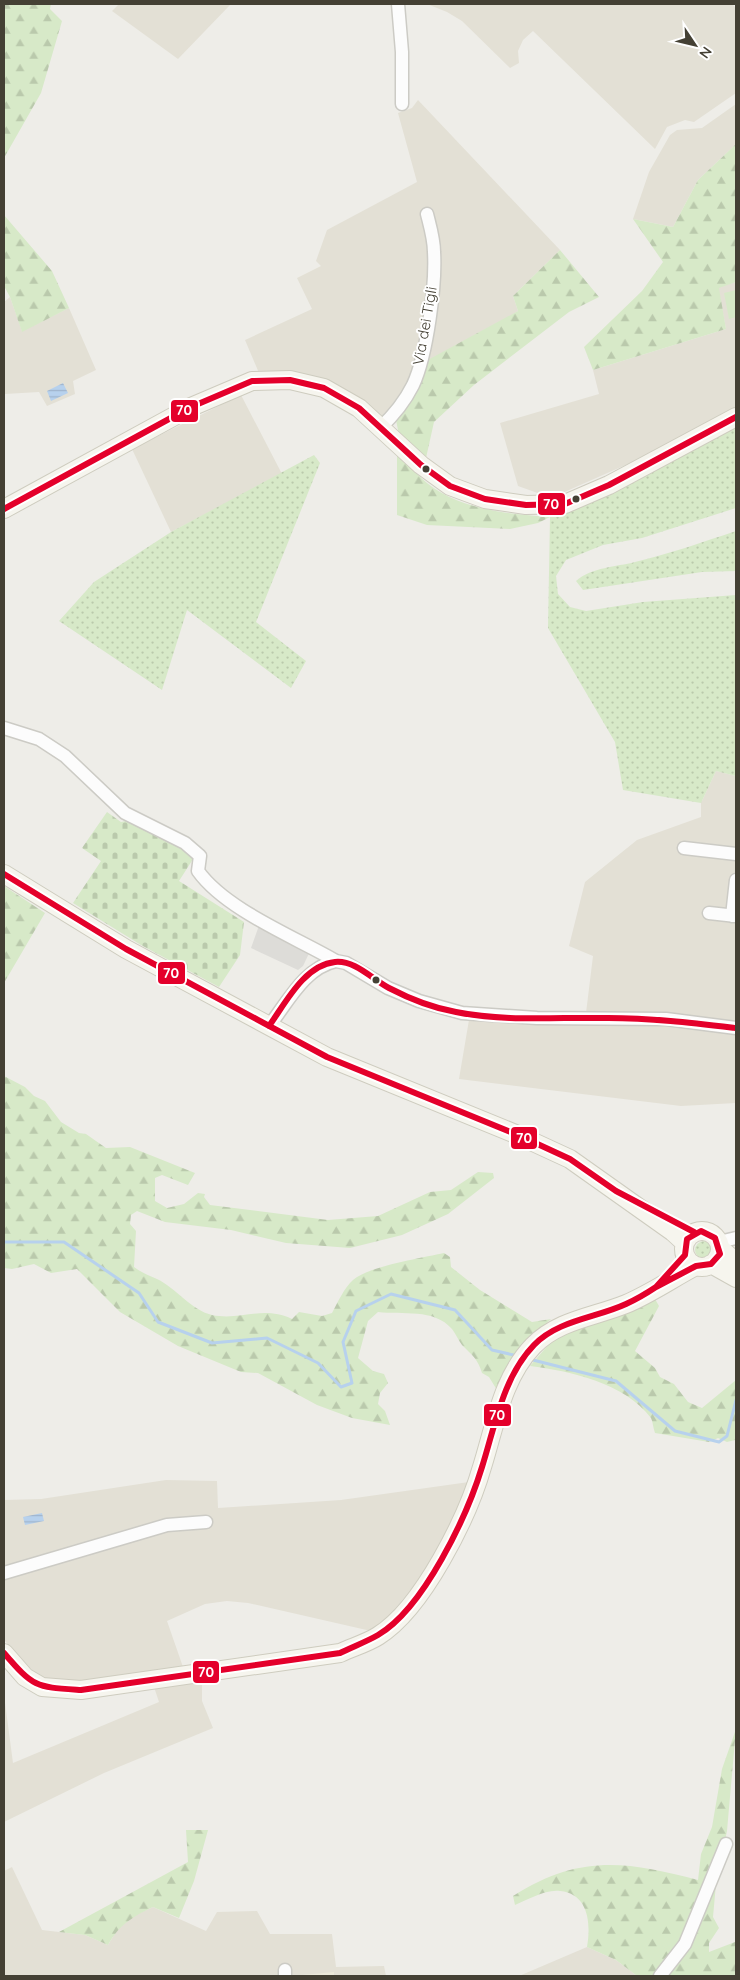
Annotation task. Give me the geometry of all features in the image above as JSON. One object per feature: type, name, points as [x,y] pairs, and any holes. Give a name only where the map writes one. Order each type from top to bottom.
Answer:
[{"type":"street","points":[[398,4],[402,52],[402,104]]},
{"type":"street","name":"Via dei Tigli","points":[[380,428],[413,385],[420,363],[433,276],[434,251],[427,214]]},
{"type":"street","points":[[4,509],[191,407],[252,381],[290,380],[324,388],[359,408],[421,465],[450,486],[484,499],[526,505],[565,504],[609,485],[736,417]]},
{"type":"street","points":[[4,728],[39,739],[65,756],[125,813],[186,843],[200,856],[198,871],[208,885],[255,917],[336,961],[346,963],[388,988],[419,1001],[462,1013],[537,1018],[666,1019],[736,1028]]},
{"type":"street","points":[[684,848],[736,854]]},
{"type":"street","points":[[4,874],[126,949],[327,1057],[518,1135],[570,1159],[694,1252],[736,1278]]},
{"type":"street","points":[[709,913],[734,916],[736,880]]},
{"type":"street","points":[[269,1026],[302,982],[327,964],[336,961]]},
{"type":"street","points":[[4,1653],[25,1677],[42,1687],[81,1690],[340,1653],[379,1635],[406,1611],[438,1565],[466,1512],[482,1467],[496,1415],[515,1372],[533,1346],[552,1330],[626,1304],[656,1288],[694,1252],[701,1230],[710,1232],[719,1245],[736,1262]]},
{"type":"street","points":[[719,1245],[736,1238]]},
{"type":"street","points":[[694,1252],[720,1254],[719,1245]]},
{"type":"street","points":[[4,1573],[166,1526],[206,1522]]},
{"type":"street","points":[[660,1976],[685,1944],[726,1844]]},
{"type":"shaded area","points":[[119,4],[231,4],[178,59],[112,11]]},
{"type":"shaded area","points":[[427,4],[732,4],[736,8],[736,93],[694,122],[685,120],[667,127],[655,149],[533,31],[523,40],[518,51],[519,63],[510,68],[462,21],[447,12]]},
{"type":"shaded area","points":[[418,100],[560,250],[513,296],[518,311],[410,383],[384,420],[356,397],[259,373],[245,340],[312,309],[297,278],[321,266],[316,261],[327,230],[417,182],[398,113],[412,108]]},
{"type":"shaded area","points":[[736,104],[736,144],[698,180],[673,227],[633,219],[649,172],[670,135],[677,130],[702,128]]},
{"type":"shaded area","points":[[736,282],[736,407],[630,463],[560,494],[546,496],[518,486],[500,423],[599,394],[593,370],[726,329],[718,287]]},
{"type":"shaded area","points":[[10,297],[22,331],[69,308],[96,370],[73,381],[75,394],[47,406],[39,392],[5,394],[4,302]]},
{"type":"shaded area","points":[[241,395],[282,474],[171,532],[132,449]]},
{"type":"shaded area","points":[[716,771],[736,776],[736,1103],[681,1106],[459,1079],[471,1008],[527,1012],[586,1013],[593,956],[569,946],[585,882],[637,840],[701,817],[701,803]]},
{"type":"shaded area","points":[[261,920],[312,947],[303,966],[298,970],[251,948]]},
{"type":"shaded area","points":[[166,1480],[217,1481],[218,1508],[341,1500],[469,1482],[445,1535],[419,1580],[382,1624],[371,1631],[248,1603],[227,1601],[205,1604],[167,1621],[183,1667],[87,1682],[48,1683],[32,1670],[4,1640],[4,1500],[41,1499]]},
{"type":"shaded area","points":[[202,1681],[202,1701],[213,1728],[104,1773],[4,1822],[4,1695],[13,1763],[159,1702],[154,1687]]},
{"type":"shaded area","points":[[12,1867],[42,1930],[85,1935],[108,1945],[117,1930],[131,1917],[153,1907],[206,1931],[217,1912],[257,1911],[270,1934],[332,1934],[336,1967],[384,1966],[386,1976],[4,1976],[4,1871]]},
{"type":"shaded area","points":[[587,1947],[616,1960],[637,1976],[519,1976]]},
{"type":"shaded area","points":[[334,1972],[334,1976],[292,1976]]},
{"type":"green space","points":[[4,4],[51,4],[50,9],[62,21],[41,93],[4,158]]},
{"type":"green space","points":[[736,144],[736,282],[719,288],[726,329],[593,370],[584,347],[642,291],[663,262],[633,219],[673,227],[698,180]]},
{"type":"green space","points":[[4,215],[52,271],[69,308],[22,332],[10,297],[4,286]]},
{"type":"green space","points":[[560,250],[599,297],[569,312],[474,385],[434,422],[426,458],[399,435],[396,420],[426,361],[518,311],[513,296]]},
{"type":"green space","points":[[736,290],[736,317],[729,319],[724,293]]},
{"type":"green space","points":[[736,425],[736,508],[642,538],[603,545],[566,560],[556,576],[558,594],[570,607],[586,611],[643,602],[736,595],[736,776],[716,771],[701,803],[623,790],[615,742],[548,628],[550,517],[587,504]]},
{"type":"green space","points":[[397,452],[427,483],[455,499],[486,509],[550,517],[538,523],[510,529],[427,525],[397,515]]},
{"type":"green space","points":[[314,455],[320,463],[256,622],[306,661],[291,688],[187,610],[162,690],[59,621],[94,582],[171,532]]},
{"type":"green space","points":[[736,531],[736,571],[702,572],[583,590],[576,581],[582,576],[597,570],[686,548]]},
{"type":"green space","points":[[107,812],[121,822],[126,821],[168,837],[195,856],[179,881],[244,922],[240,955],[219,987],[141,945],[73,903],[101,861],[82,848]]},
{"type":"green space","points":[[4,886],[45,913],[4,983]]},
{"type":"green space","points":[[4,1076],[25,1087],[34,1096],[45,1101],[61,1122],[79,1133],[86,1134],[106,1148],[130,1147],[195,1173],[188,1185],[162,1175],[155,1178],[155,1201],[167,1208],[184,1204],[198,1193],[205,1194],[204,1197],[210,1205],[328,1220],[378,1216],[430,1192],[451,1190],[478,1172],[493,1173],[494,1178],[448,1214],[402,1235],[350,1248],[286,1243],[231,1230],[165,1222],[137,1211],[131,1215],[130,1224],[136,1231],[134,1267],[164,1283],[197,1309],[212,1315],[223,1316],[271,1313],[292,1319],[299,1312],[322,1316],[332,1313],[347,1287],[361,1275],[396,1263],[444,1253],[450,1257],[451,1267],[480,1290],[532,1322],[551,1319],[526,1342],[497,1390],[489,1377],[482,1373],[479,1364],[445,1322],[427,1315],[378,1312],[368,1321],[358,1358],[373,1371],[384,1374],[388,1383],[380,1393],[378,1404],[385,1411],[390,1425],[352,1418],[317,1405],[258,1373],[241,1372],[178,1346],[120,1312],[77,1269],[51,1273],[34,1264],[12,1269],[4,1268]]},
{"type":"green space","points":[[704,1241],[710,1244],[713,1250],[710,1256],[704,1259],[698,1256],[695,1250],[698,1244]]},
{"type":"green space","points":[[655,1299],[659,1306],[635,1351],[655,1368],[660,1377],[674,1384],[688,1402],[702,1408],[736,1380],[735,1440],[727,1442],[718,1438],[709,1442],[655,1433],[651,1418],[640,1406],[612,1387],[579,1375],[530,1366],[556,1336]]},
{"type":"green space","points":[[736,1729],[727,1831],[716,1884],[713,1917],[719,1928],[709,1943],[709,1952],[735,1942],[736,1930],[736,1976],[637,1976],[616,1960],[587,1947],[589,1929],[586,1912],[577,1898],[570,1893],[560,1891],[549,1892],[515,1905],[513,1896],[537,1882],[582,1867],[603,1865],[625,1866],[698,1880],[701,1854],[712,1827],[722,1769]]},
{"type":"green space","points":[[186,1830],[208,1830],[194,1881],[179,1918],[153,1907],[127,1922],[108,1945],[85,1935],[59,1932],[188,1862]]},
{"type":"water","points":[[63,383],[68,393],[51,401],[47,391]]},
{"type":"water","points":[[42,1513],[44,1521],[25,1525],[23,1517]]},
{"type":"waterway","points":[[4,1242],[64,1242],[139,1293],[158,1322],[212,1343],[267,1338],[318,1363],[341,1387],[352,1383],[343,1342],[356,1311],[391,1294],[455,1310],[492,1350],[518,1356]]},
{"type":"waterway","points":[[529,1359],[616,1381],[675,1431],[719,1442],[727,1436],[736,1400]]},
{"type":"transit line","name":"70","points":[[4,509],[191,407],[252,381],[290,380],[324,388],[359,408],[421,465],[450,486],[485,499],[526,505],[565,504],[609,485],[736,417]]},
{"type":"transit line","name":"70","points":[[4,874],[126,949],[327,1057],[518,1135],[570,1159],[616,1191],[694,1232]]},
{"type":"transit line","name":"70","points":[[269,1026],[296,987],[314,970],[324,965],[342,962],[356,967],[389,988],[413,999],[456,1012],[513,1018],[640,1019],[736,1028]]},
{"type":"transit line","name":"70","points":[[701,1231],[715,1238],[720,1254],[711,1264],[696,1266],[656,1287],[685,1255],[687,1239],[701,1231]]},
{"type":"transit line","name":"70","points":[[4,1653],[22,1673],[37,1684],[54,1688],[81,1690],[340,1653],[378,1635],[395,1622],[412,1604],[442,1559],[455,1535],[475,1487],[507,1387],[523,1358],[534,1345],[554,1330],[626,1304],[656,1287]]}]
